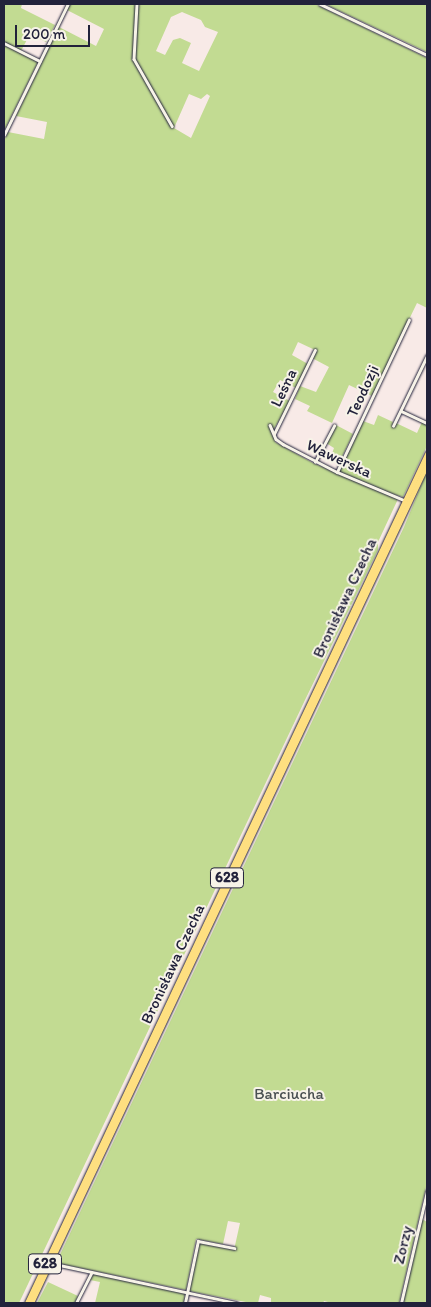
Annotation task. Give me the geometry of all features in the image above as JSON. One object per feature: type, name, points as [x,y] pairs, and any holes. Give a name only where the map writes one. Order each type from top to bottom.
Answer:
[{"type":"main road","name":"628","points":[[407,502],[427,454]]},
{"type":"main road","name":"628","points":[[407,502],[427,464]]},
{"type":"main road","name":"Bronisława Czecha","points":[[27,1303],[407,502]]},
{"type":"main road","name":"Bronisława Czecha","points":[[31,1303],[48,1262]]},
{"type":"street","points":[[4,136],[68,4]]},
{"type":"street","points":[[137,4],[134,59],[172,126]]},
{"type":"street","points":[[320,4],[427,55]]},
{"type":"street","points":[[4,42],[40,60]]},
{"type":"street","name":"Teodozji","points":[[337,472],[409,320]]},
{"type":"street","name":"Leśna","points":[[274,435],[315,350]]},
{"type":"street","points":[[393,426],[427,356]]},
{"type":"street","points":[[400,411],[427,423]]},
{"type":"street","points":[[270,425],[274,435]]},
{"type":"street","points":[[315,462],[334,426]]},
{"type":"street","name":"Wawerska","points":[[274,435],[278,441],[315,462],[407,502]]},
{"type":"street","name":"Zorzy","points":[[401,1303],[427,1191]]},
{"type":"street","points":[[185,1303],[198,1241],[234,1248]]},
{"type":"street","points":[[48,1262],[237,1303]]},
{"type":"street","points":[[76,1303],[91,1272]]},
{"type":"green space","points":[[4,4],[22,4],[21,8],[55,25],[46,42],[30,34],[21,51],[4,42]]},
{"type":"green space","points":[[70,4],[315,4],[427,58],[427,308],[417,303],[372,396],[349,385],[332,423],[307,411],[310,406],[295,399],[300,386],[316,392],[329,367],[312,358],[315,350],[298,342],[292,355],[308,364],[296,388],[280,380],[273,392],[290,401],[274,429],[275,442],[313,463],[398,499],[378,542],[378,550],[19,1303],[4,1303],[4,141],[8,132],[44,139],[47,122],[16,116],[59,27],[96,46],[104,29],[67,10]],"holes":[[[182,12],[201,20],[205,27],[218,32],[199,71],[182,63],[191,43],[180,38],[173,40],[165,55],[156,51],[171,17]],[[189,94],[201,99],[207,94],[210,96],[191,138],[174,128]]]},
{"type":"green space","points":[[325,4],[427,4],[427,52]]},
{"type":"green space","points":[[4,45],[38,62],[4,131]]},
{"type":"green space","points":[[378,415],[393,422],[392,426],[394,427],[396,423],[417,433],[422,422],[427,425],[427,446],[403,497],[338,471],[363,421],[374,425]]},
{"type":"green space","points":[[336,425],[353,434],[340,461],[331,456],[334,448],[326,443]]},
{"type":"green space","name":"Barciucha","points":[[427,471],[427,1183],[399,1303],[332,1303],[324,1301],[323,1303],[271,1303],[271,1298],[260,1295],[258,1303],[251,1303],[189,1291],[199,1243],[234,1250],[240,1223],[228,1221],[223,1244],[196,1239],[186,1290],[56,1263],[404,527]]},
{"type":"green space","points":[[422,1219],[427,1222],[427,1303],[403,1303]]},
{"type":"green space","points":[[93,1274],[185,1293],[184,1303],[95,1303],[100,1282],[90,1280]]},
{"type":"green space","points":[[48,1282],[78,1296],[75,1303],[37,1303]]}]
